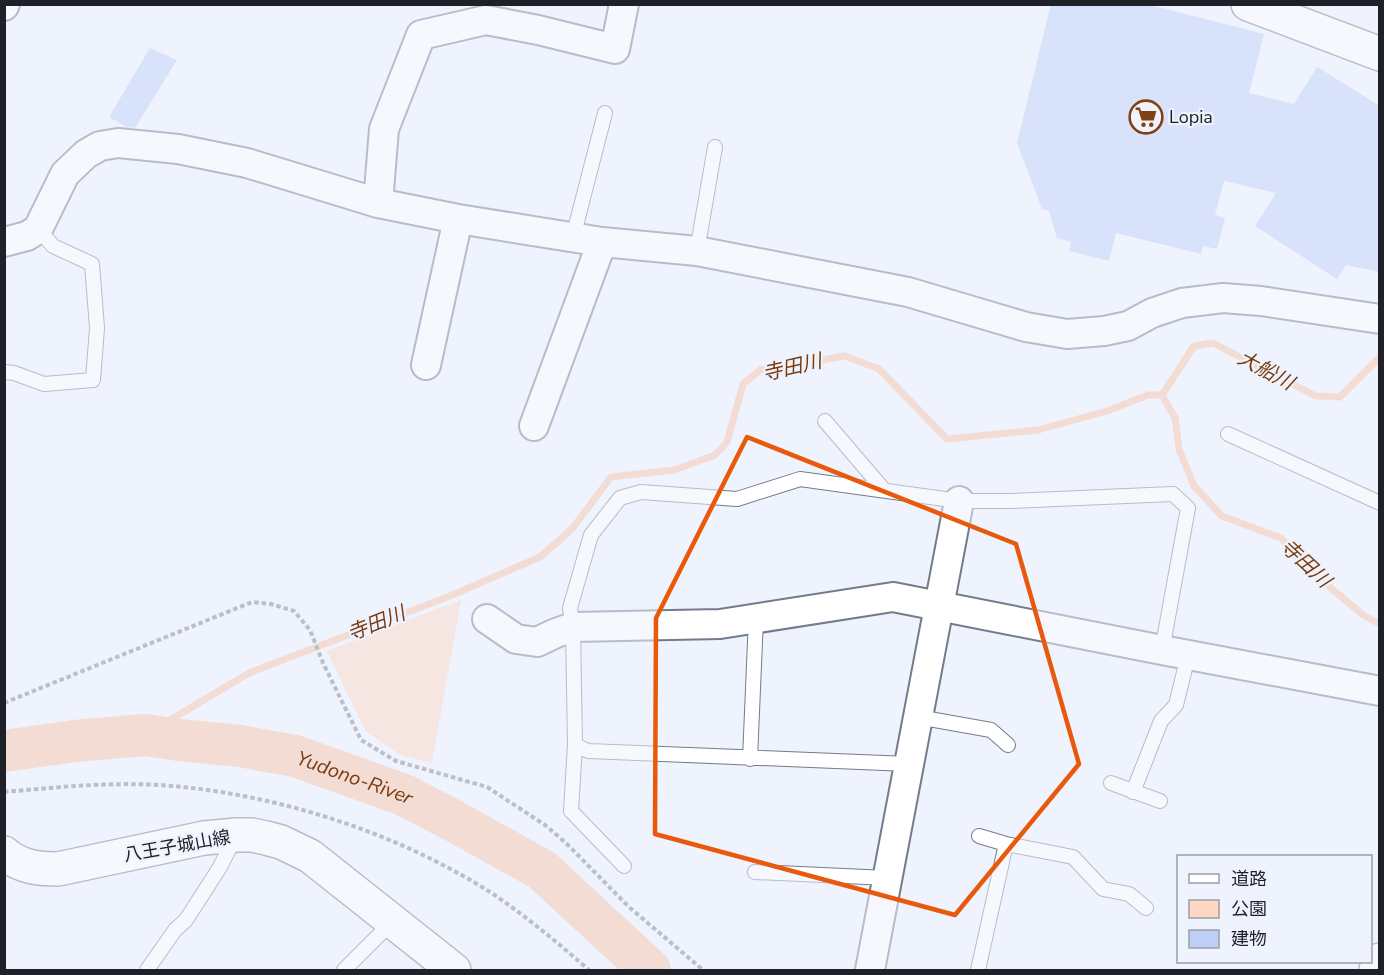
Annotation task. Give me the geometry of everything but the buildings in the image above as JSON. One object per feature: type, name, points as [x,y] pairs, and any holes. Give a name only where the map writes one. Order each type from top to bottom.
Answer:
[{"type":"main road","points":[[1248,4],[1380,54]]},
{"type":"main road","name":"八王子城山線","points":[[4,853],[25,866],[58,869],[204,838],[252,835],[281,842],[310,856],[454,970]]},
{"type":"main road","points":[[1376,970],[1380,960]]},
{"type":"street","points":[[378,203],[384,129],[421,35],[486,20],[615,49],[624,4]]},
{"type":"street","points":[[4,242],[27,236],[38,229],[65,174],[86,154],[100,146],[118,143],[178,149],[247,163],[378,203],[458,219],[602,242],[698,251],[908,292],[1026,327],[1067,334],[1104,331],[1128,326],[1152,313],[1182,303],[1223,298],[1262,301],[1380,319]]},
{"type":"street","points":[[426,365],[458,219]]},
{"type":"street","points":[[534,426],[602,242]]},
{"type":"street","points":[[870,970],[959,501]]},
{"type":"street","points":[[487,619],[516,639],[537,642],[573,627],[720,624],[893,597],[1380,691]]},
{"type":"lane","points":[[573,237],[605,113]]},
{"type":"lane","points":[[698,251],[716,147]]},
{"type":"lane","points":[[4,372],[14,373],[44,384],[93,380],[97,328],[93,264],[53,246],[38,229]]},
{"type":"lane","points":[[825,421],[884,490]]},
{"type":"lane","points":[[1228,434],[1380,503]]},
{"type":"lane","points":[[624,866],[571,811],[575,745],[573,627],[570,608],[591,535],[620,498],[641,492],[737,499],[800,479],[959,501],[1173,494],[1188,508],[1175,653],[1176,705],[1161,721],[1134,792]]},
{"type":"lane","points":[[750,759],[756,618]]},
{"type":"lane","points":[[918,717],[991,730],[1008,745]]},
{"type":"lane","points":[[575,745],[588,751],[909,764]]},
{"type":"lane","points":[[1111,783],[1160,801]]},
{"type":"lane","points":[[147,970],[175,930],[186,920],[220,867],[236,835]]},
{"type":"lane","points":[[978,837],[1073,857],[1103,889],[1129,894],[1146,908]]},
{"type":"lane","points":[[978,970],[1006,844]]},
{"type":"lane","points":[[754,872],[888,878]]},
{"type":"lane","points":[[344,970],[392,922]]},
{"type":"path","points":[[4,703],[252,602],[271,604],[294,611],[310,630],[323,663],[361,740],[396,761],[487,787],[545,825],[629,907],[704,970]]},
{"type":"highlighted area","points":[[747,437],[1016,544],[1079,764],[955,915],[655,834],[656,618]]},
{"type":"green space","points":[[461,600],[432,763],[399,754],[366,732],[327,651]]},
{"type":"waterway","name":"大船川","points":[[1162,395],[1194,346],[1213,343],[1316,396],[1340,397],[1380,357]]},
{"type":"waterway","name":"寺田川","points":[[145,735],[249,673],[450,596],[540,557],[572,529],[611,477],[674,470],[715,455],[727,442],[743,384],[760,370],[845,356],[879,369],[947,439],[1038,430],[1107,411],[1148,395],[1162,395],[1175,418],[1179,449],[1194,486],[1222,516],[1281,538],[1306,567],[1363,615],[1380,624]]},
{"type":"waterway","name":"Yudono-River","points":[[4,751],[75,741],[145,735],[240,746],[295,756],[404,795],[542,870],[650,970]]},
{"type":"place","name":"Lopia","points":[[1146,117]]}]
